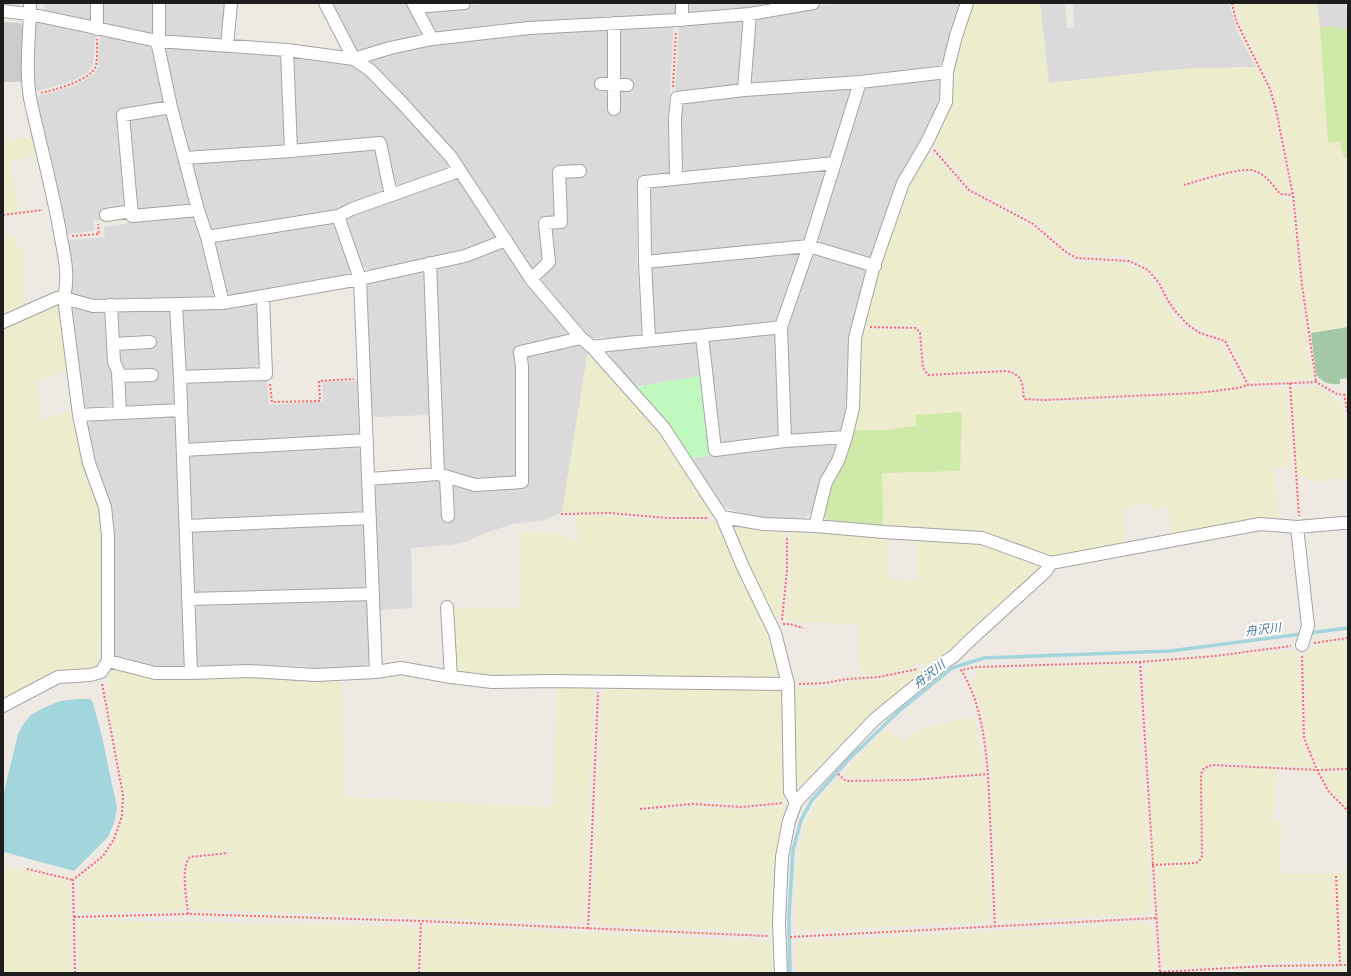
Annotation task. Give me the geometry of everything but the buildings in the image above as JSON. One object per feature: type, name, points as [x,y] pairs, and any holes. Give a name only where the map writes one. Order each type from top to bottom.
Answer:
[{"type":"street","points":[[97,3],[97,29]]},
{"type":"street","points":[[159,3],[158,41],[171,107],[198,210],[207,237],[223,303]]},
{"type":"street","points":[[227,46],[231,3]]},
{"type":"street","points":[[325,3],[354,60]]},
{"type":"street","points":[[432,39],[414,5],[464,3]]},
{"type":"street","points":[[679,20],[682,3]]},
{"type":"street","points":[[354,60],[390,48],[432,39],[529,28],[679,20],[750,14],[813,3]]},
{"type":"street","points":[[815,526],[826,482],[838,461],[846,438],[853,408],[855,338],[875,266],[903,183],[927,142],[946,102],[947,72],[956,36],[967,3]]},
{"type":"street","points":[[3,706],[58,677],[90,675],[101,672],[108,661],[108,536],[106,514],[90,463],[79,415],[64,298],[67,276],[56,208],[30,96],[28,57],[30,8]]},
{"type":"street","points":[[3,11],[30,8],[97,29],[158,41],[287,50],[354,60],[370,70],[451,157],[532,278],[581,338],[592,347],[664,428],[722,517],[743,567],[775,632],[788,684],[790,792],[796,802]]},
{"type":"street","points":[[744,90],[750,14]]},
{"type":"street","points":[[614,23],[614,109]]},
{"type":"street","points":[[287,50],[291,152]]},
{"type":"street","points":[[676,179],[675,118],[677,98],[744,90],[860,82],[947,72]]},
{"type":"street","points":[[785,441],[782,327],[860,82]]},
{"type":"street","points":[[601,84],[627,85]]},
{"type":"street","points":[[171,107],[123,115],[132,216],[198,210]]},
{"type":"street","points":[[185,158],[291,152],[380,143],[391,195]]},
{"type":"street","points":[[649,340],[645,262],[644,182],[835,163]]},
{"type":"street","points":[[207,237],[338,216],[352,209],[459,171]]},
{"type":"street","points":[[532,278],[549,262],[545,223],[561,222],[559,172],[580,171]]},
{"type":"street","points":[[102,219],[132,211]]},
{"type":"street","points":[[338,216],[360,279],[376,672]]},
{"type":"street","points":[[3,322],[57,298],[64,298],[93,306],[223,303],[263,297],[360,279],[465,256],[506,240]]},
{"type":"street","points":[[645,262],[809,246],[875,266]]},
{"type":"street","points":[[430,264],[442,476],[448,516]]},
{"type":"street","points":[[180,377],[266,374],[263,297]]},
{"type":"street","points":[[176,304],[186,526],[190,673]]},
{"type":"street","points":[[111,305],[114,362],[118,371],[120,413]]},
{"type":"street","points":[[592,347],[782,327]]},
{"type":"street","points":[[702,336],[715,450],[785,441],[846,438]]},
{"type":"street","points":[[369,479],[442,476],[475,485],[522,482],[522,366],[520,352],[581,338]]},
{"type":"street","points":[[113,344],[150,342]]},
{"type":"street","points":[[118,376],[152,375]]},
{"type":"street","points":[[79,415],[181,410]]},
{"type":"street","points":[[183,450],[367,440]]},
{"type":"street","points":[[722,517],[764,524],[815,526],[982,538],[1051,563],[1260,524],[1299,526],[1342,522],[1348,524]]},
{"type":"street","points":[[186,526],[370,518]]},
{"type":"street","points":[[1299,526],[1308,626],[1302,645]]},
{"type":"street","points":[[781,973],[779,921],[782,857],[789,821],[796,802],[874,720],[954,656],[1046,571],[1051,563]]},
{"type":"street","points":[[188,599],[373,594]]},
{"type":"street","points":[[447,607],[451,677]]},
{"type":"street","points":[[108,661],[155,673],[248,671],[316,675],[376,672],[401,668],[451,677],[492,682],[599,681],[788,684]]},
{"type":"path","points":[[1232,3],[1236,21],[1270,89],[1276,110],[1293,195],[1302,285],[1316,382]]},
{"type":"path","points":[[677,98],[673,94],[679,20]]},
{"type":"path","points":[[30,96],[77,82],[91,73],[95,67],[97,29]]},
{"type":"path","points":[[927,142],[969,190],[1033,224],[1067,253],[1077,258],[1129,261],[1148,270],[1159,283],[1168,301],[1176,312],[1188,325],[1200,333],[1224,341],[1248,385]]},
{"type":"path","points":[[1184,185],[1238,171],[1253,170],[1266,176],[1280,194],[1293,195]]},
{"type":"path","points":[[3,215],[56,208]]},
{"type":"path","points":[[61,238],[99,234],[102,219]]},
{"type":"path","points":[[859,324],[873,328],[916,328],[920,333],[923,368],[928,375],[1006,371],[1013,372],[1020,376],[1024,399],[1044,400],[1197,393],[1239,388],[1248,385],[1316,382],[1337,394],[1348,395]]},
{"type":"path","points":[[266,374],[270,377],[272,402],[320,401],[319,380],[364,378]]},
{"type":"path","points":[[1290,383],[1299,526]]},
{"type":"path","points":[[1344,394],[1348,414]]},
{"type":"path","points":[[561,514],[609,513],[668,518],[722,517]]},
{"type":"path","points":[[787,525],[787,570],[782,624],[790,624],[803,628]]},
{"type":"path","points":[[994,927],[986,749],[978,712],[968,681],[961,670],[976,667],[1140,662],[1215,656],[1348,638]]},
{"type":"path","points":[[1302,645],[1304,738],[1317,770],[1330,792],[1348,811]]},
{"type":"path","points":[[1140,662],[1160,973],[1265,966],[1348,965]]},
{"type":"path","points":[[788,684],[826,683],[846,679],[880,677],[896,675],[924,668]]},
{"type":"path","points":[[74,880],[103,856],[114,839],[122,816],[123,795],[103,693],[101,672]]},
{"type":"path","points":[[588,928],[599,681]]},
{"type":"path","points":[[1152,865],[1196,863],[1200,860],[1202,856],[1201,774],[1204,768],[1213,765],[1348,770]]},
{"type":"path","points":[[841,776],[846,780],[912,780],[988,774]]},
{"type":"path","points":[[640,810],[692,804],[742,807],[796,802]]},
{"type":"path","points":[[188,914],[184,870],[186,861],[190,857],[228,853]]},
{"type":"path","points":[[27,869],[74,880]]},
{"type":"path","points":[[1336,876],[1340,965]]},
{"type":"path","points":[[74,880],[75,973]]},
{"type":"path","points":[[74,917],[188,914],[421,921],[780,937]]},
{"type":"path","points":[[797,936],[1156,918]]},
{"type":"path","points":[[419,973],[421,921]]},
{"type":"shaded area","points":[[44,3],[92,3],[92,21],[45,14]]},
{"type":"shaded area","points":[[101,3],[154,3],[154,33],[150,35],[102,25]]},
{"type":"shaded area","points":[[163,3],[226,3],[223,41],[162,34]]},
{"type":"shaded area","points":[[329,3],[408,3],[424,32],[422,37],[359,53],[355,51]]},
{"type":"shaded area","points":[[499,3],[677,3],[677,12],[671,18],[439,34],[433,33],[423,15],[425,9]]},
{"type":"shaded area","points":[[686,3],[780,3],[690,15],[686,12]]},
{"type":"shaded area","points":[[961,3],[953,23],[946,48],[944,64],[940,67],[755,85],[750,80],[754,21],[757,17],[833,4]]},
{"type":"shaded area","points":[[1040,3],[1065,3],[1067,28],[1074,27],[1073,3],[1229,3],[1237,31],[1256,67],[1181,69],[1049,83]]},
{"type":"shaded area","points":[[1314,3],[1345,3],[1348,18],[1348,30],[1336,27],[1320,27],[1317,6]]},
{"type":"shaded area","points":[[738,17],[744,24],[739,82],[735,87],[678,93],[675,90],[679,26]]},
{"type":"shaded area","points":[[3,22],[20,23],[24,28],[23,82],[3,82]]},
{"type":"shaded area","points":[[39,22],[96,35],[93,65],[88,72],[73,81],[35,92],[34,27]]},
{"type":"shaded area","points":[[674,24],[668,120],[671,141],[670,168],[666,175],[637,177],[637,259],[642,331],[636,337],[608,340],[606,337],[590,339],[581,328],[576,326],[542,285],[542,279],[551,268],[555,267],[551,230],[565,226],[563,174],[555,169],[557,217],[538,218],[542,259],[535,269],[530,270],[456,158],[369,61],[370,58],[392,51],[467,38],[604,28],[608,33],[618,88],[621,80],[619,77],[619,32],[624,26]]},
{"type":"shaded area","points":[[100,36],[147,44],[152,50],[164,100],[160,105],[117,110],[126,207],[105,219],[93,221],[94,231],[65,234],[35,97],[74,86],[94,74],[98,68]]},
{"type":"shaded area","points":[[170,46],[276,54],[282,59],[286,140],[281,147],[193,153],[187,150],[164,53]]},
{"type":"shaded area","points":[[297,56],[353,65],[375,81],[449,161],[447,170],[400,186],[394,182],[385,137],[302,145],[296,140],[292,61]]},
{"type":"shaded area","points":[[938,78],[942,84],[936,111],[896,183],[874,255],[867,259],[821,243],[817,236],[863,89],[869,85]]},
{"type":"shaded area","points":[[846,87],[851,92],[832,153],[826,159],[687,172],[681,167],[682,108],[686,103]]},
{"type":"shaded area","points":[[163,115],[169,119],[190,201],[186,207],[141,211],[136,207],[128,123],[132,118]]},
{"type":"shaded area","points":[[373,148],[377,153],[383,187],[381,193],[323,214],[214,229],[208,227],[193,167],[197,162]]},
{"type":"shaded area","points":[[820,169],[825,175],[806,237],[799,241],[655,255],[648,249],[647,191],[652,186]]},
{"type":"shaded area","points":[[457,177],[462,179],[498,234],[496,240],[467,250],[370,270],[363,266],[346,221],[348,215]]},
{"type":"shaded area","points":[[189,216],[195,221],[215,292],[210,297],[95,300],[73,295],[70,290],[66,240],[105,237],[104,227],[129,223],[129,221]]},
{"type":"shaded area","points":[[329,223],[336,225],[351,267],[348,274],[231,295],[225,289],[213,246],[217,240]]},
{"type":"shaded area","points":[[503,248],[508,249],[574,334],[515,350],[519,365],[518,476],[515,479],[478,481],[474,478],[450,474],[446,472],[443,466],[435,273],[439,266],[467,262]]},
{"type":"shaded area","points":[[794,252],[799,258],[781,317],[775,323],[658,335],[651,330],[649,270],[653,266]]},
{"type":"shaded area","points":[[818,254],[864,268],[868,275],[848,388],[843,427],[838,432],[795,436],[789,430],[788,328],[810,257]]},
{"type":"shaded area","points":[[420,271],[424,275],[430,415],[371,417],[367,287],[370,281]]},
{"type":"shaded area","points":[[252,303],[258,307],[260,363],[255,368],[190,371],[184,367],[183,312],[186,309]]},
{"type":"shaded area","points":[[76,305],[108,311],[115,371],[116,407],[89,409],[84,405],[70,311]]},
{"type":"shaded area","points":[[166,309],[171,314],[175,400],[170,405],[123,407],[122,372],[118,362],[115,310]]},
{"type":"shaded area","points":[[773,334],[778,339],[779,432],[775,437],[724,443],[718,438],[708,344],[714,339]]},
{"type":"shaded area","points":[[580,342],[588,351],[562,512],[545,520],[512,524],[482,534],[466,542],[411,548],[412,608],[379,610],[373,488],[378,483],[443,480],[450,483],[526,485],[526,355]]},
{"type":"shaded area","points":[[693,342],[698,345],[701,376],[633,387],[608,359],[610,350]]},
{"type":"shaded area","points":[[267,379],[269,405],[323,401],[322,382],[359,381],[361,431],[356,437],[194,445],[187,441],[184,387],[190,381]]},
{"type":"shaded area","points":[[172,417],[176,421],[185,662],[180,668],[151,667],[125,657],[118,659],[114,653],[113,529],[109,502],[92,453],[86,427],[93,419]]},
{"type":"shaded area","points":[[832,443],[836,448],[818,490],[814,511],[803,519],[759,518],[726,508],[715,498],[688,458]]},
{"type":"shaded area","points":[[357,448],[362,452],[364,508],[359,513],[195,521],[190,515],[188,459],[192,455]]},
{"type":"shaded area","points":[[360,524],[365,528],[367,583],[361,589],[198,595],[193,591],[190,534],[195,530]]},
{"type":"shaded area","points":[[361,600],[367,603],[369,661],[365,666],[329,670],[302,666],[255,665],[202,667],[197,661],[194,611],[199,605]]},
{"type":"green space","points":[[971,3],[1040,3],[1049,83],[1181,69],[1256,67],[1268,90],[1289,192],[1285,193],[1279,190],[1265,174],[1258,170],[1242,168],[1200,177],[1182,184],[1184,188],[1240,173],[1258,175],[1264,179],[1281,197],[1289,201],[1291,205],[1312,376],[1309,379],[1260,382],[1249,381],[1231,343],[1220,335],[1204,330],[1185,318],[1175,305],[1156,273],[1144,264],[1126,256],[1074,253],[1027,216],[974,188],[968,182],[936,145],[935,136],[944,120],[952,97],[954,68],[962,32]]},
{"type":"green space","points":[[1236,3],[1314,3],[1317,6],[1320,27],[1328,143],[1340,141],[1344,158],[1348,157],[1348,327],[1311,333],[1303,281],[1297,201],[1275,95],[1273,88],[1239,21]]},
{"type":"green space","points":[[1320,27],[1336,27],[1348,30],[1348,157],[1344,158],[1340,141],[1328,143]]},
{"type":"green space","points":[[36,137],[40,155],[10,161],[19,212],[3,214],[3,141]]},
{"type":"green space","points":[[936,156],[959,186],[968,193],[1017,218],[1037,232],[1071,260],[1078,263],[1121,263],[1141,271],[1155,284],[1166,307],[1179,325],[1187,331],[1224,346],[1242,386],[1202,390],[1096,396],[1027,397],[1025,380],[1019,372],[1009,368],[928,373],[926,368],[923,334],[917,325],[875,326],[864,324],[886,250],[907,188],[926,157]]},
{"type":"green space","points":[[3,226],[6,236],[15,236],[17,248],[23,248],[26,267],[24,297],[29,304],[3,316]]},
{"type":"green space","points":[[55,303],[58,306],[67,371],[36,381],[43,420],[73,410],[98,502],[101,529],[103,635],[99,638],[99,664],[93,670],[3,703],[3,326]]},
{"type":"green space","points":[[1348,327],[1348,378],[1340,379],[1340,384],[1326,383],[1316,374],[1311,333]]},
{"type":"green space","points":[[862,328],[872,330],[915,330],[918,336],[921,370],[925,377],[1006,374],[1016,377],[1020,382],[1021,401],[1064,403],[1155,398],[1250,389],[1286,389],[1292,466],[1274,469],[1278,519],[1259,520],[1173,535],[1168,505],[1153,510],[1148,503],[1124,507],[1125,544],[1055,557],[1041,555],[1005,538],[984,533],[883,527],[881,473],[960,471],[916,415],[917,426],[888,430],[853,430],[857,410]]},
{"type":"green space","points":[[588,351],[663,432],[714,516],[610,512],[562,512]]},
{"type":"green space","points":[[701,376],[710,455],[688,458],[633,387]]},
{"type":"green space","points":[[1318,386],[1339,402],[1342,407],[1348,428],[1348,476],[1313,482],[1298,474],[1292,388]]},
{"type":"green space","points":[[962,412],[960,471],[882,473],[883,527],[828,523],[824,515],[831,486],[853,430],[888,430],[917,426],[915,415]]},
{"type":"green space","points":[[577,516],[716,521],[764,620],[772,640],[781,676],[779,679],[588,674],[492,677],[456,671],[454,608],[519,607],[518,532],[552,532],[578,542]]},
{"type":"green space","points":[[741,525],[759,531],[785,530],[784,571],[780,618],[773,615],[733,534]]},
{"type":"green space","points":[[790,531],[889,537],[889,578],[917,581],[917,540],[975,542],[1003,550],[1043,567],[944,660],[915,665],[903,670],[888,673],[861,675],[859,659],[859,624],[799,622],[785,620],[790,572]]},
{"type":"green space","points":[[1348,641],[1348,767],[1320,769],[1308,742],[1306,729],[1304,654],[1308,648]]},
{"type":"green space","points":[[1297,650],[1299,656],[1301,739],[1313,767],[1211,762],[1202,767],[1199,774],[1200,856],[1194,861],[1155,864],[1145,670],[1152,664]]},
{"type":"green space","points":[[1133,665],[1137,670],[1151,911],[1144,914],[1001,921],[998,913],[990,755],[984,714],[976,691],[971,682],[978,670]]},
{"type":"green space","points":[[930,668],[803,788],[796,785],[794,691],[799,687],[816,688],[845,683],[890,679]]},
{"type":"green space","points":[[125,670],[148,679],[246,676],[288,678],[317,684],[340,680],[340,683],[342,683],[344,797],[553,807],[557,686],[589,685],[594,691],[584,916],[578,923],[190,909],[187,868],[189,859],[230,855],[230,850],[186,855],[181,864],[184,911],[82,913],[78,910],[80,879],[108,856],[121,832],[127,810],[126,792],[108,698],[110,671]]},
{"type":"green space","points":[[607,686],[780,690],[782,692],[784,801],[741,804],[718,801],[690,801],[638,808],[639,813],[691,806],[742,810],[787,806],[777,855],[773,927],[769,932],[600,925],[592,916],[603,688]]},
{"type":"green space","points":[[974,717],[984,772],[913,777],[852,778],[843,774],[865,748],[886,730],[903,741],[922,728]]},
{"type":"green space","points":[[1213,767],[1276,770],[1274,820],[1282,823],[1280,874],[1344,873],[1348,862],[1348,962],[1343,962],[1339,876],[1335,875],[1338,961],[1269,962],[1168,969],[1163,964],[1157,867],[1199,864],[1203,860],[1203,774],[1206,769]]},
{"type":"green space","points":[[1348,772],[1348,808],[1332,791],[1322,774]]},
{"type":"green space","points":[[984,777],[991,914],[987,922],[796,931],[795,880],[803,832],[813,808],[823,794],[839,779],[847,783],[921,782]]},
{"type":"green space","points":[[3,867],[26,871],[66,882],[68,887],[71,973],[3,973]]},
{"type":"green space","points":[[84,920],[411,926],[418,931],[416,973],[79,973],[78,925]]},
{"type":"green space","points":[[1146,923],[1153,929],[1156,973],[796,973],[795,942]]},
{"type":"green space","points":[[429,925],[773,942],[778,952],[778,973],[422,973],[423,931]]},
{"type":"green space","points":[[1265,969],[1348,969],[1348,973],[1218,973]]},
{"type":"water","points":[[90,699],[93,703],[117,808],[114,823],[108,837],[74,871],[4,852],[3,796],[18,734],[24,723],[31,715],[45,707],[61,701]]},
{"type":"waterway","name":"舟沢川","points":[[790,973],[789,916],[793,850],[801,820],[812,800],[849,759],[898,712],[952,668],[984,658],[1170,651],[1348,628]]}]
